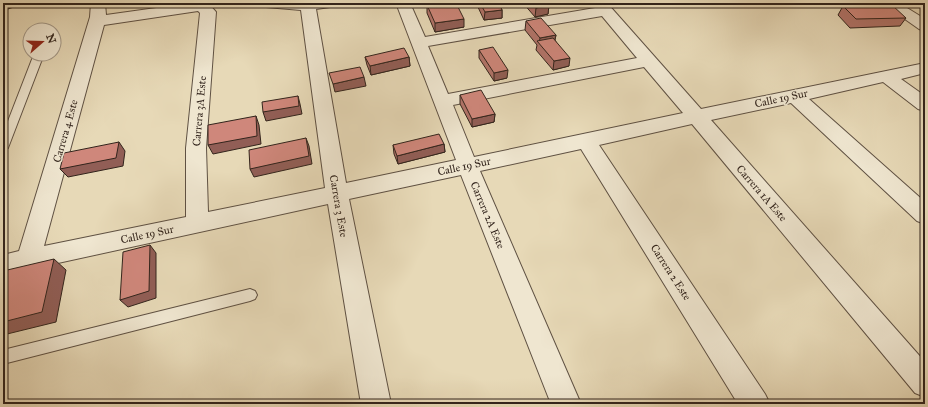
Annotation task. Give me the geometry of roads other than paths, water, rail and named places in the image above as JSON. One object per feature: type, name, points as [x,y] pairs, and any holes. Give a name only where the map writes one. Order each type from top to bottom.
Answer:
[{"type":"street","points":[[3,5],[10,3]]},
{"type":"street","points":[[266,3],[308,6],[332,3]]},
{"type":"street","name":"Carrera 2A Este","points":[[403,3],[566,404]]},
{"type":"street","points":[[889,3],[925,26]]},
{"type":"street","points":[[98,12],[170,12],[200,4]]},
{"type":"street","name":"Carrera 3A Este","points":[[197,223],[196,148],[208,12],[200,4]]},
{"type":"street","name":"Carrera 3 Este","points":[[308,6],[336,193],[376,404]]},
{"type":"street","points":[[419,42],[602,7]]},
{"type":"street","name":"Carrera 1A Este","points":[[602,7],[925,383]]},
{"type":"street","name":"Carrera 4 Este","points":[[28,260],[98,12]]},
{"type":"street","points":[[442,101],[649,61]]},
{"type":"street","name":"Calle 19 Sur","points":[[3,265],[925,68]]},
{"type":"street","points":[[886,76],[925,105]]},
{"type":"street","points":[[794,95],[925,215]]},
{"type":"street","name":"Carrera 2 Este","points":[[586,141],[755,404]]},
{"type":"lane","points":[[3,148],[36,62]]},
{"type":"lane","points":[[3,357],[250,295]]}]
